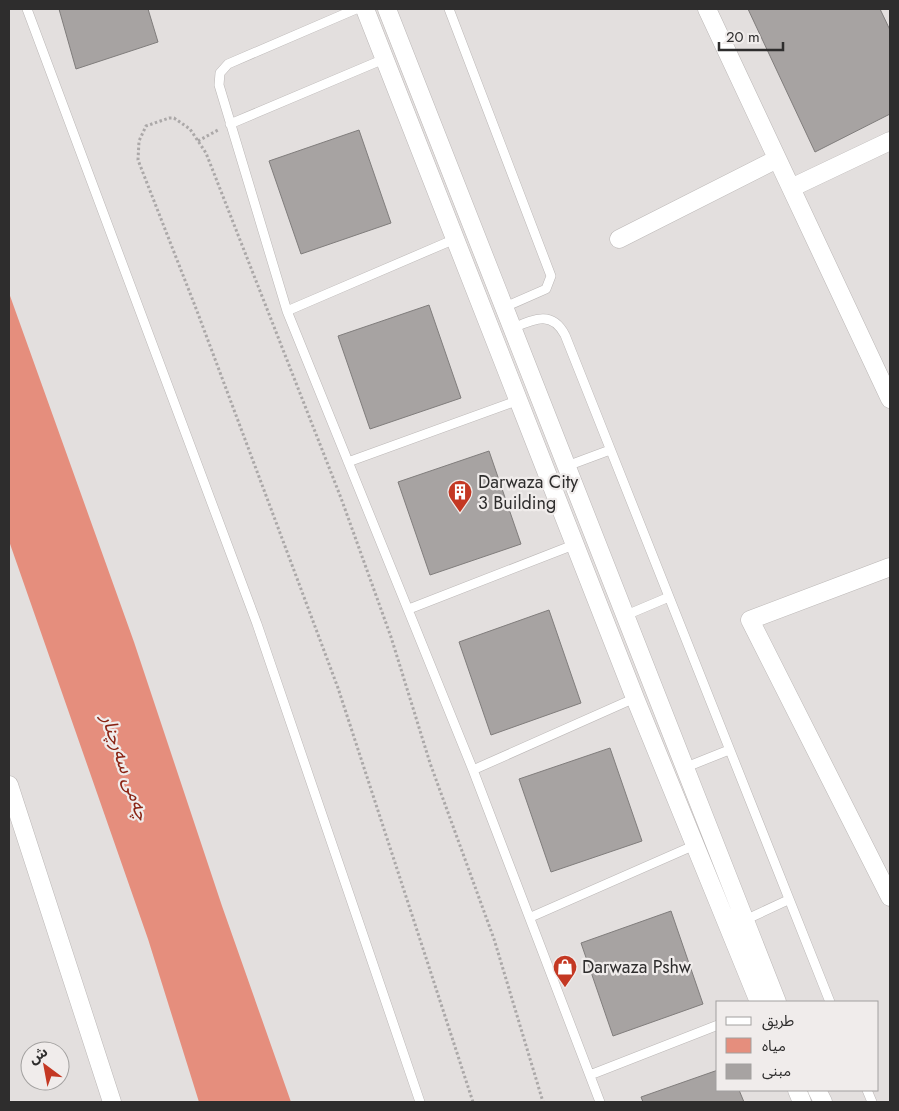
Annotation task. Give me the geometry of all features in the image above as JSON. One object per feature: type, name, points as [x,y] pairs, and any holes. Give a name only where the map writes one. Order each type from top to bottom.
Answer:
[{"type":"street","points":[[365,9],[520,400],[635,698],[759,1001]]},
{"type":"street","points":[[387,9],[624,616],[778,1001]]},
{"type":"street","points":[[707,9],[890,399]]},
{"type":"street","points":[[791,188],[890,141]]},
{"type":"street","points":[[619,239],[777,159]]},
{"type":"street","points":[[890,567],[750,620],[890,897]]},
{"type":"street","points":[[9,785],[112,1102]]},
{"type":"lane","points":[[27,9],[257,624],[420,1102]]},
{"type":"lane","points":[[356,9],[228,64],[220,73],[219,85],[287,312],[473,770],[600,1102]]},
{"type":"lane","points":[[449,9],[551,276],[546,288],[505,308]]},
{"type":"lane","points":[[230,124],[384,59]]},
{"type":"lane","points":[[287,312],[455,239]]},
{"type":"lane","points":[[513,328],[543,318],[553,320],[560,326],[830,1001]]},
{"type":"lane","points":[[348,462],[520,400]]},
{"type":"lane","points":[[567,466],[610,450]]},
{"type":"lane","points":[[409,609],[576,544]]},
{"type":"lane","points":[[624,616],[669,597]]},
{"type":"lane","points":[[473,770],[635,698]]},
{"type":"lane","points":[[684,768],[729,750]]},
{"type":"lane","points":[[530,917],[695,845]]},
{"type":"lane","points":[[745,920],[788,900]]},
{"type":"lane","points":[[590,1075],[716,1026]]},
{"type":"path","points":[[473,1102],[338,688],[194,302],[138,160],[142,131],[146,126],[155,121],[174,118],[190,129],[206,152],[341,498],[391,637],[430,763],[494,939],[543,1102]]},
{"type":"path","points":[[198,141],[230,124]]},
{"type":"water","name":"چەمی سەرچنار","points":[[9,293],[134,642],[222,906],[291,1102],[199,1102],[148,939],[9,541]]},
{"type":"building","points":[[59,9],[148,9],[158,42],[76,69]]},
{"type":"building","points":[[748,9],[880,9],[890,30],[890,114],[815,152]]},
{"type":"building","points":[[359,130],[391,223],[301,254],[269,161]]},
{"type":"building","points":[[429,305],[461,398],[370,429],[338,336]]},
{"type":"building","name":"Darwaza City 3 Building","points":[[489,451],[521,544],[430,575],[398,482]]},
{"type":"building","points":[[549,610],[581,703],[491,735],[459,642]]},
{"type":"building","points":[[610,748],[642,841],[551,872],[519,779]]},
{"type":"building","points":[[671,911],[703,1004],[613,1036],[581,943]]},
{"type":"building","points":[[716,1071],[716,1091],[739,1091],[744,1102],[643,1102],[641,1097]]},
{"type":"place","name":"Darwaza City 3 Building","points":[[460,513]]},
{"type":"place","name":"Darwaza Pshw","points":[[565,988]]}]
